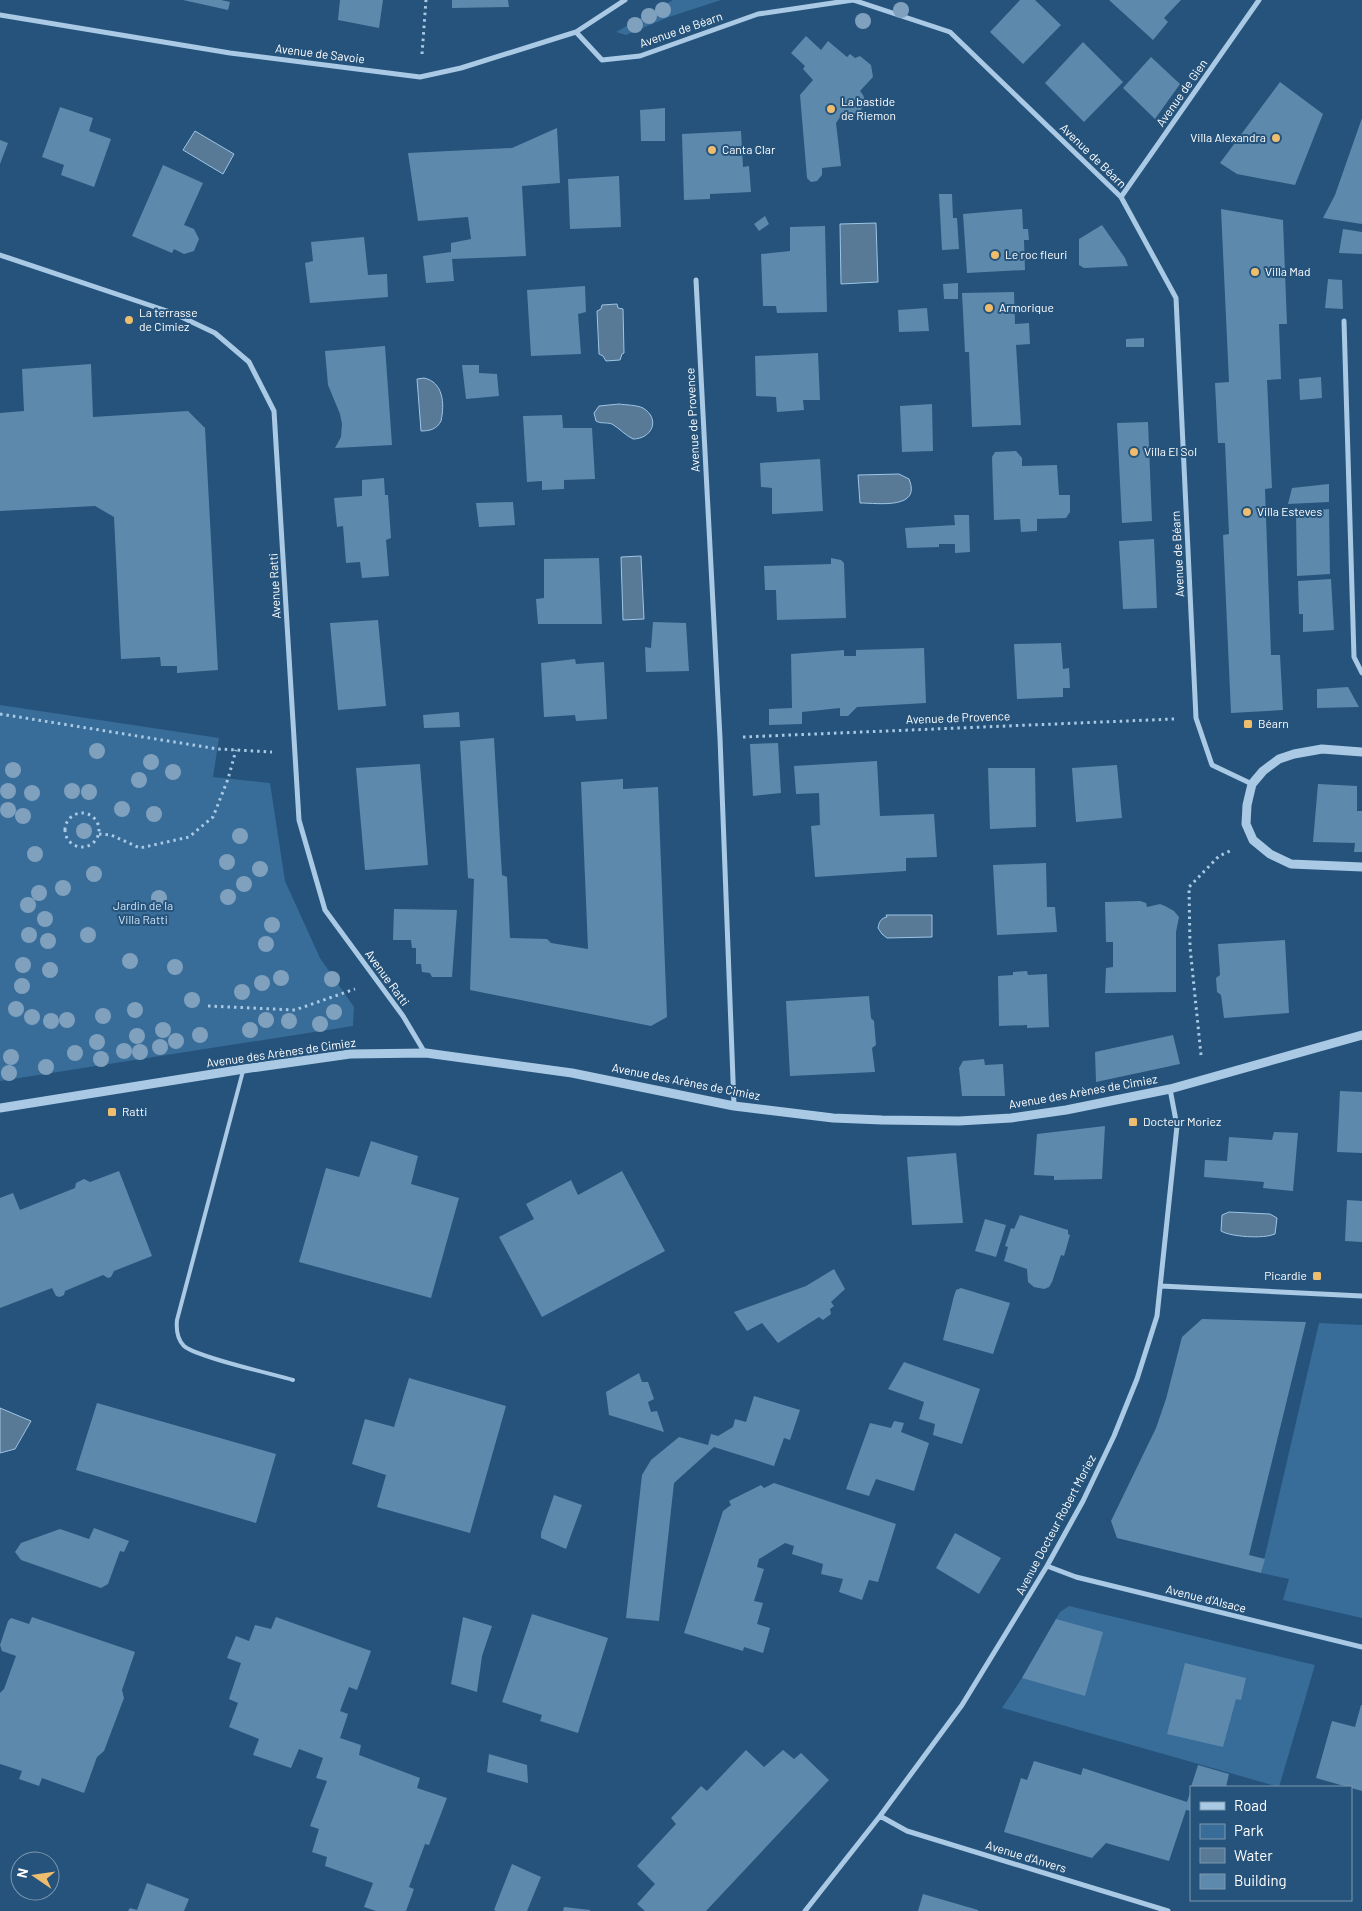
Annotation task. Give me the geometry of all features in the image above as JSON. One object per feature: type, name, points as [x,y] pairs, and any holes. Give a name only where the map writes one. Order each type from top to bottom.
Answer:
[{"type":"street","name":"Avenue de Savoie","points":[[0,15],[230,53],[420,77],[461,68],[576,32],[625,0]]},
{"type":"street","name":"Avenue de Béarn","points":[[576,32],[602,60],[640,56],[758,14],[854,0],[950,32],[1122,197],[1176,298],[1196,718],[1212,765],[1252,784]]},
{"type":"street","name":"Avenue de Gien","points":[[1122,197],[1259,0]]},
{"type":"street","name":"Avenue Ratti","points":[[0,255],[173,313],[215,333],[249,362],[274,411],[299,820],[325,910],[402,1016],[426,1053]]},
{"type":"street","name":"Avenue de Provence","points":[[696,280],[720,738],[734,1106]]},
{"type":"street","points":[[1344,321],[1354,657],[1362,673]]},
{"type":"street","points":[[1362,752],[1322,749],[1279,759],[1263,771],[1252,784],[1247,805],[1246,824],[1253,840],[1270,854],[1291,864],[1362,867]]},
{"type":"street","name":"Avenue des Arènes de Cimiez","points":[[0,1108],[244,1068],[350,1054],[426,1053],[572,1073],[734,1106],[833,1118],[959,1121],[1012,1118],[1066,1110],[1170,1089],[1362,1035]]},
{"type":"street","name":"Avenue Docteur Robert Moriez","points":[[805,1911],[880,1816],[962,1705],[1047,1566],[1083,1500],[1114,1436],[1157,1316],[1162,1286],[1177,1126],[1170,1089]]},
{"type":"street","points":[[1162,1286],[1362,1296]]},
{"type":"street","name":"Avenue d'Alsace","points":[[1047,1566],[1076,1577],[1362,1647]]},
{"type":"street","name":"Avenue d'Anvers","points":[[880,1816],[908,1831],[1168,1911]]},
{"type":"lane","points":[[244,1068],[177,1320],[176,1330],[178,1338],[191,1351],[293,1380]]},
{"type":"path","points":[[420,77],[426,0]]},
{"type":"path","points":[[0,714],[218,749],[295,754]]},
{"type":"path","name":"Avenue de Provence","points":[[720,738],[1196,718]]},
{"type":"path","points":[[99,834],[111,835],[140,848],[189,837],[213,817],[228,779],[236,750]]},
{"type":"path","points":[[84,813],[89,814],[97,822],[99,834],[93,843],[83,846],[72,844],[65,829],[73,815],[84,813]]},
{"type":"path","points":[[1204,1080],[1190,947],[1189,887],[1219,856],[1253,840]]},
{"type":"path","points":[[208,1006],[295,1010],[377,981]]},
{"type":"green space","points":[[673,0],[721,0],[669,17],[626,35],[616,32]]},
{"type":"green space","name":"Jardin de la Villa Ratti","points":[[0,705],[219,738],[213,777],[270,783],[285,881],[320,958],[354,1007],[353,1026],[0,1081]]},
{"type":"green space","points":[[1319,1323],[1362,1325],[1362,1618],[1283,1600],[1289,1579],[1261,1573]]},
{"type":"green space","points":[[1069,1606],[1315,1665],[1279,1786],[1002,1708],[1022,1678],[1060,1612]]},
{"type":"water","points":[[195,131],[234,154],[223,174],[183,150]]},
{"type":"water","points":[[876,223],[878,282],[841,284],[840,224]]},
{"type":"water","points":[[617,304],[618,308],[623,309],[624,353],[620,360],[606,361],[599,354],[597,311],[601,309],[602,305]]},
{"type":"water","points":[[424,378],[430,380],[439,389],[443,407],[441,421],[437,426],[430,430],[421,431],[417,379]]},
{"type":"water","points":[[619,404],[641,407],[649,412],[653,423],[652,428],[645,436],[633,439],[612,424],[596,421],[594,413],[599,406]]},
{"type":"water","points":[[899,474],[909,479],[911,489],[909,496],[904,500],[887,504],[860,503],[858,475]]},
{"type":"water","points":[[641,556],[644,619],[623,620],[621,557]]},
{"type":"water","points":[[886,915],[932,915],[932,937],[887,938],[878,928],[883,918],[887,917]]},
{"type":"water","points":[[1229,1212],[1270,1214],[1277,1218],[1275,1234],[1248,1237],[1232,1235],[1221,1231],[1222,1215]]},
{"type":"water","points":[[0,1408],[31,1421],[15,1449],[0,1453]]},
{"type":"building","points":[[183,0],[221,0],[230,2],[228,10]]},
{"type":"building","points":[[340,0],[383,0],[379,28],[338,20]]},
{"type":"building","points":[[452,0],[508,0],[509,7],[452,8]]},
{"type":"building","points":[[1020,0],[1035,0],[1061,25],[1023,64],[990,32]]},
{"type":"building","points":[[1109,0],[1181,0],[1164,18],[1168,22],[1153,40]]},
{"type":"building","name":"La bastide de Riemon","points":[[806,36],[821,50],[828,41],[847,57],[850,54],[855,58],[860,56],[871,65],[873,77],[860,91],[865,101],[861,110],[854,114],[843,113],[836,123],[841,166],[822,168],[822,175],[817,181],[811,182],[807,178],[800,95],[813,80],[803,69],[805,66],[791,53]]},
{"type":"building","points":[[1083,42],[1123,82],[1084,122],[1045,83]]},
{"type":"building","points":[[1151,57],[1180,84],[1155,119],[1123,88]]},
{"type":"building","name":"Villa Alexandra","points":[[1280,82],[1323,114],[1295,185],[1237,174],[1220,163]]},
{"type":"building","points":[[60,107],[93,118],[89,131],[111,139],[94,187],[61,175],[64,165],[42,157]]},
{"type":"building","points":[[665,108],[665,141],[641,141],[640,110]]},
{"type":"building","points":[[1362,118],[1362,224],[1323,218],[1335,195]]},
{"type":"building","points":[[557,128],[560,183],[522,186],[526,256],[452,259],[454,281],[426,283],[423,256],[451,252],[451,243],[471,239],[468,217],[418,221],[408,153],[512,148]]},
{"type":"building","name":"Canta Clar","points":[[741,131],[743,167],[749,166],[751,192],[710,194],[710,199],[684,200],[682,134]]},
{"type":"building","points":[[0,140],[8,143],[0,164]]},
{"type":"building","points":[[163,165],[203,183],[184,225],[194,229],[199,239],[194,251],[184,254],[174,249],[172,253],[132,236]]},
{"type":"building","points":[[619,176],[621,227],[570,229],[568,179]]},
{"type":"building","points":[[939,194],[952,194],[953,218],[957,218],[959,249],[942,250]]},
{"type":"building","name":"Le roc fleuri","points":[[1022,209],[1023,229],[1028,229],[1029,240],[1024,240],[1025,270],[967,273],[963,214]]},
{"type":"building","points":[[1221,209],[1283,220],[1287,324],[1279,324],[1281,379],[1267,380],[1272,488],[1265,489],[1271,655],[1280,655],[1283,710],[1231,713],[1223,535],[1229,534],[1225,443],[1218,443],[1215,383],[1229,382]]},
{"type":"building","points":[[765,216],[769,224],[759,231],[754,224]]},
{"type":"building","points":[[1102,225],[1125,258],[1128,266],[1084,268],[1079,265],[1079,239]]},
{"type":"building","points":[[825,226],[827,312],[777,313],[776,306],[763,306],[761,254],[790,251],[790,227]]},
{"type":"building","points":[[1343,229],[1362,232],[1362,254],[1339,253]]},
{"type":"building","points":[[364,237],[368,275],[387,274],[388,297],[310,303],[305,263],[313,261],[311,242]]},
{"type":"building","points":[[1328,279],[1342,280],[1343,309],[1325,308]]},
{"type":"building","points":[[958,283],[958,299],[944,299],[943,284]]},
{"type":"building","points":[[585,286],[586,312],[578,314],[581,354],[531,356],[527,290]]},
{"type":"building","points":[[1014,292],[1015,324],[1029,323],[1030,344],[1016,345],[1021,425],[972,427],[969,352],[965,352],[962,293]]},
{"type":"building","points":[[927,308],[929,331],[899,332],[898,310]]},
{"type":"building","points":[[1144,338],[1144,347],[1126,347],[1126,339]]},
{"type":"building","points":[[385,346],[392,445],[335,448],[341,437],[342,424],[328,385],[325,351]]},
{"type":"building","points":[[818,353],[820,400],[803,400],[804,410],[777,412],[776,397],[756,396],[755,356]]},
{"type":"building","points":[[91,364],[93,417],[188,411],[205,428],[218,670],[177,673],[177,666],[161,666],[160,657],[121,659],[114,517],[95,506],[0,511],[0,413],[24,411],[22,369]]},
{"type":"building","points":[[462,365],[479,365],[479,373],[497,374],[499,396],[466,399]]},
{"type":"building","points":[[1321,377],[1322,398],[1300,400],[1299,379]]},
{"type":"building","points":[[932,404],[933,451],[902,452],[900,406]]},
{"type":"building","points":[[562,415],[563,428],[592,428],[595,479],[564,480],[564,489],[542,490],[542,481],[527,482],[523,416]]},
{"type":"building","name":"Villa El Sol","points":[[1148,422],[1152,521],[1122,523],[1117,423]]},
{"type":"building","points":[[1016,451],[1022,458],[1022,466],[1057,465],[1059,495],[1070,495],[1070,512],[1066,518],[1037,519],[1037,531],[1021,532],[1020,519],[994,520],[992,457],[995,452]]},
{"type":"building","points":[[820,459],[823,511],[772,514],[772,488],[761,487],[760,463]]},
{"type":"building","points":[[384,478],[385,495],[388,495],[391,538],[386,540],[389,576],[362,578],[360,562],[346,563],[343,526],[337,527],[334,498],[362,496],[362,480]]},
{"type":"building","points":[[1329,484],[1329,502],[1288,504],[1292,488]]},
{"type":"building","points":[[513,502],[515,525],[479,527],[476,503]]},
{"type":"building","points":[[1329,509],[1330,574],[1297,576],[1296,512]]},
{"type":"building","points":[[954,515],[969,515],[970,552],[955,553],[955,544],[939,544],[939,547],[907,548],[905,528],[955,525]]},
{"type":"building","points":[[1154,539],[1157,608],[1123,609],[1119,541]]},
{"type":"building","points":[[599,558],[602,624],[538,624],[536,599],[544,598],[544,559]]},
{"type":"building","points":[[831,558],[841,560],[844,563],[846,618],[777,620],[776,590],[765,590],[764,566],[831,564]]},
{"type":"building","points":[[1331,579],[1334,630],[1303,632],[1303,614],[1299,614],[1298,581]]},
{"type":"building","points":[[378,620],[386,706],[338,710],[330,623]]},
{"type":"building","points":[[653,622],[686,623],[689,671],[646,672],[645,647],[651,648]]},
{"type":"building","points":[[1061,643],[1063,669],[1069,668],[1070,688],[1063,688],[1063,697],[1017,699],[1014,644]]},
{"type":"building","points":[[924,648],[926,703],[857,707],[848,716],[840,716],[840,708],[802,712],[802,724],[769,725],[769,709],[792,708],[791,654],[844,650],[844,656],[856,656],[856,650]]},
{"type":"building","points":[[575,659],[576,664],[604,662],[607,719],[576,721],[575,715],[544,717],[541,663]]},
{"type":"building","points":[[1348,687],[1359,707],[1317,708],[1317,689]]},
{"type":"building","points":[[459,712],[460,727],[424,728],[423,715]]},
{"type":"building","points":[[494,738],[502,875],[507,877],[510,938],[547,939],[551,943],[588,949],[581,782],[623,779],[623,789],[658,787],[667,1017],[651,1026],[470,990],[474,879],[468,878],[460,741]]},
{"type":"building","points":[[778,743],[781,793],[753,796],[750,744]]},
{"type":"building","points":[[877,761],[880,816],[934,814],[937,857],[906,858],[906,871],[815,877],[811,826],[820,825],[819,793],[796,794],[794,766]]},
{"type":"building","points":[[420,764],[428,865],[365,870],[356,768]]},
{"type":"building","points":[[1117,765],[1122,818],[1076,822],[1072,768]]},
{"type":"building","points":[[988,768],[1035,768],[1036,827],[990,829]]},
{"type":"building","points":[[1318,784],[1357,786],[1357,811],[1362,811],[1362,852],[1354,852],[1355,843],[1313,842]]},
{"type":"building","points":[[1046,863],[1047,907],[1055,907],[1057,932],[997,935],[993,865]]},
{"type":"building","points":[[1140,901],[1146,903],[1147,907],[1160,904],[1165,906],[1174,911],[1179,917],[1176,932],[1176,992],[1105,993],[1106,968],[1113,967],[1113,942],[1106,942],[1105,902]]},
{"type":"building","points":[[394,909],[457,910],[452,977],[432,977],[430,973],[422,972],[421,964],[416,964],[416,948],[412,948],[411,940],[393,940]]},
{"type":"building","points":[[1285,940],[1289,1013],[1224,1018],[1221,995],[1217,992],[1216,978],[1220,975],[1218,944]]},
{"type":"building","points":[[1027,971],[1028,975],[1047,974],[1049,1027],[1027,1028],[1027,1025],[999,1026],[998,976],[1013,975],[1013,972]]},
{"type":"building","points":[[869,996],[876,1045],[872,1048],[875,1072],[790,1076],[786,1001]]},
{"type":"building","points":[[1173,1035],[1180,1064],[1096,1082],[1095,1052]]},
{"type":"building","points":[[984,1059],[985,1065],[1003,1064],[1005,1096],[962,1096],[959,1068],[963,1061]]},
{"type":"building","points":[[1340,1091],[1362,1092],[1362,1153],[1337,1152]]},
{"type":"building","points":[[1105,1126],[1102,1179],[1054,1180],[1054,1176],[1034,1175],[1037,1134]]},
{"type":"building","points":[[1274,1132],[1298,1133],[1293,1191],[1263,1188],[1264,1182],[1204,1177],[1205,1160],[1227,1161],[1229,1137],[1272,1140]]},
{"type":"building","points":[[371,1141],[418,1156],[411,1184],[459,1198],[431,1298],[299,1262],[326,1168],[359,1177]]},
{"type":"building","points":[[956,1153],[963,1223],[912,1225],[907,1157]]},
{"type":"building","points":[[119,1171],[152,1256],[114,1271],[111,1277],[108,1278],[103,1275],[65,1291],[64,1295],[60,1297],[56,1296],[52,1288],[0,1308],[0,1198],[13,1193],[20,1210],[75,1188],[76,1183],[84,1179],[90,1182]]},
{"type":"building","points":[[622,1171],[665,1251],[542,1317],[499,1237],[534,1219],[526,1204],[571,1180],[578,1195]]},
{"type":"building","points":[[1347,1200],[1362,1201],[1362,1242],[1345,1241]]},
{"type":"building","points":[[1020,1215],[1068,1230],[1070,1235],[1064,1256],[1061,1255],[1052,1282],[1049,1287],[1044,1289],[1034,1287],[1028,1282],[1027,1269],[1004,1261],[1008,1247],[1005,1246],[1011,1228],[1014,1229]]},
{"type":"building","points":[[985,1219],[1006,1225],[996,1257],[975,1251]]},
{"type":"building","points":[[834,1269],[845,1289],[831,1302],[834,1306],[830,1309],[831,1314],[823,1320],[819,1317],[778,1343],[762,1323],[747,1331],[734,1312],[806,1286]]},
{"type":"building","points":[[961,1288],[1010,1303],[993,1354],[943,1340],[956,1290]]},
{"type":"building","points":[[1202,1319],[1306,1322],[1249,1555],[1265,1559],[1261,1573],[1117,1538],[1111,1521],[1156,1428],[1166,1399],[1182,1337]]},
{"type":"building","points":[[904,1362],[980,1389],[962,1444],[933,1435],[935,1424],[919,1419],[924,1402],[888,1389]]},
{"type":"building","points":[[639,1373],[642,1382],[648,1382],[654,1399],[648,1402],[651,1412],[657,1411],[664,1432],[609,1415],[606,1392]]},
{"type":"building","points":[[409,1378],[506,1406],[470,1533],[377,1507],[386,1475],[352,1464],[365,1419],[394,1427]]},
{"type":"building","points":[[754,1396],[800,1410],[790,1440],[784,1438],[774,1466],[714,1447],[674,1483],[659,1621],[626,1618],[642,1475],[651,1460],[679,1437],[708,1445],[711,1434],[718,1436],[733,1427],[735,1419],[746,1422]]},
{"type":"building","points":[[97,1403],[276,1454],[256,1523],[76,1470]]},
{"type":"building","points":[[894,1421],[904,1423],[901,1432],[929,1443],[914,1491],[876,1479],[869,1496],[846,1489],[870,1423],[891,1428]]},
{"type":"building","points":[[774,1483],[896,1524],[878,1582],[869,1580],[862,1600],[839,1592],[843,1579],[821,1574],[823,1564],[792,1554],[794,1546],[785,1543],[759,1559],[757,1567],[764,1569],[754,1601],[763,1603],[757,1624],[770,1628],[763,1653],[744,1647],[743,1651],[684,1633],[723,1511],[731,1505],[729,1501],[761,1485],[764,1488]]},
{"type":"building","points":[[554,1495],[582,1505],[566,1549],[541,1538]]},
{"type":"building","points":[[94,1528],[129,1541],[124,1552],[120,1551],[108,1584],[101,1588],[21,1560],[15,1552],[21,1543],[60,1529],[89,1539]]},
{"type":"building","points":[[955,1533],[1001,1558],[979,1594],[936,1568]]},
{"type":"building","points":[[532,1614],[608,1638],[578,1733],[540,1721],[542,1715],[502,1702]]},
{"type":"building","points":[[32,1617],[135,1652],[122,1690],[124,1698],[104,1751],[97,1757],[84,1793],[42,1778],[39,1786],[19,1779],[22,1771],[0,1764],[0,1693],[4,1689],[16,1656],[2,1651],[0,1645],[8,1621],[11,1618],[29,1624]]},
{"type":"building","points":[[276,1617],[371,1651],[357,1690],[349,1687],[340,1711],[348,1714],[340,1738],[361,1745],[359,1755],[420,1778],[417,1788],[447,1798],[429,1845],[425,1844],[409,1887],[414,1889],[406,1911],[376,1911],[364,1907],[373,1883],[325,1866],[327,1857],[312,1852],[319,1829],[310,1826],[327,1781],[316,1778],[323,1758],[299,1749],[291,1768],[253,1755],[259,1739],[229,1727],[238,1703],[229,1699],[241,1663],[227,1658],[236,1636],[249,1641],[255,1625],[271,1629]]},
{"type":"building","points":[[463,1617],[492,1626],[482,1656],[477,1692],[451,1684]]},
{"type":"building","points":[[1056,1619],[1103,1632],[1085,1696],[1022,1678]]},
{"type":"building","points":[[1185,1663],[1246,1678],[1241,1700],[1236,1699],[1223,1747],[1167,1734]]},
{"type":"building","points":[[1362,1705],[1362,1791],[1352,1788],[1352,1786],[1344,1786],[1316,1778],[1332,1721],[1355,1727]]},
{"type":"building","points":[[746,1750],[764,1767],[783,1750],[794,1759],[801,1753],[829,1780],[706,1911],[645,1911],[637,1904],[655,1884],[637,1866],[676,1824],[671,1818],[701,1786],[707,1791]]},
{"type":"building","points":[[489,1754],[527,1765],[528,1783],[487,1772]]},
{"type":"building","points":[[1034,1761],[1081,1775],[1083,1768],[1187,1802],[1190,1793],[1190,1811],[1186,1810],[1169,1861],[1106,1843],[1092,1858],[1004,1832],[1021,1778],[1027,1780]]},
{"type":"building","points":[[1198,1765],[1229,1774],[1226,1786],[1191,1786]]},
{"type":"building","points":[[512,1864],[541,1877],[527,1911],[496,1911],[494,1910]]},
{"type":"building","points":[[147,1883],[189,1899],[184,1911],[128,1911],[130,1908],[137,1910]]},
{"type":"building","points":[[923,1894],[978,1910],[978,1911],[918,1911]]},
{"type":"building","points":[[564,1907],[590,1910],[590,1911],[563,1911]]},
{"type":"place","name":"La bastide de Riemon","points":[[831,109]]},
{"type":"place","name":"Villa Alexandra","points":[[1276,138]]},
{"type":"place","name":"Canta Clar","points":[[712,150]]},
{"type":"place","name":"Le roc fleuri","points":[[995,255]]},
{"type":"place","name":"Villa Mad","points":[[1255,272]]},
{"type":"place","name":"Armorique","points":[[989,308]]},
{"type":"place","name":"La terrasse de Cimiez","points":[[129,320]]},
{"type":"place","name":"Villa El Sol","points":[[1134,452]]},
{"type":"place","name":"Villa Esteves","points":[[1247,512]]},
{"type":"place","name":"Béarn","points":[[1248,724]]},
{"type":"place","name":"Ratti","points":[[112,1112]]},
{"type":"place","name":"Docteur Moriez","points":[[1133,1122]]},
{"type":"place","name":"Picardie","points":[[1317,1276]]}]
